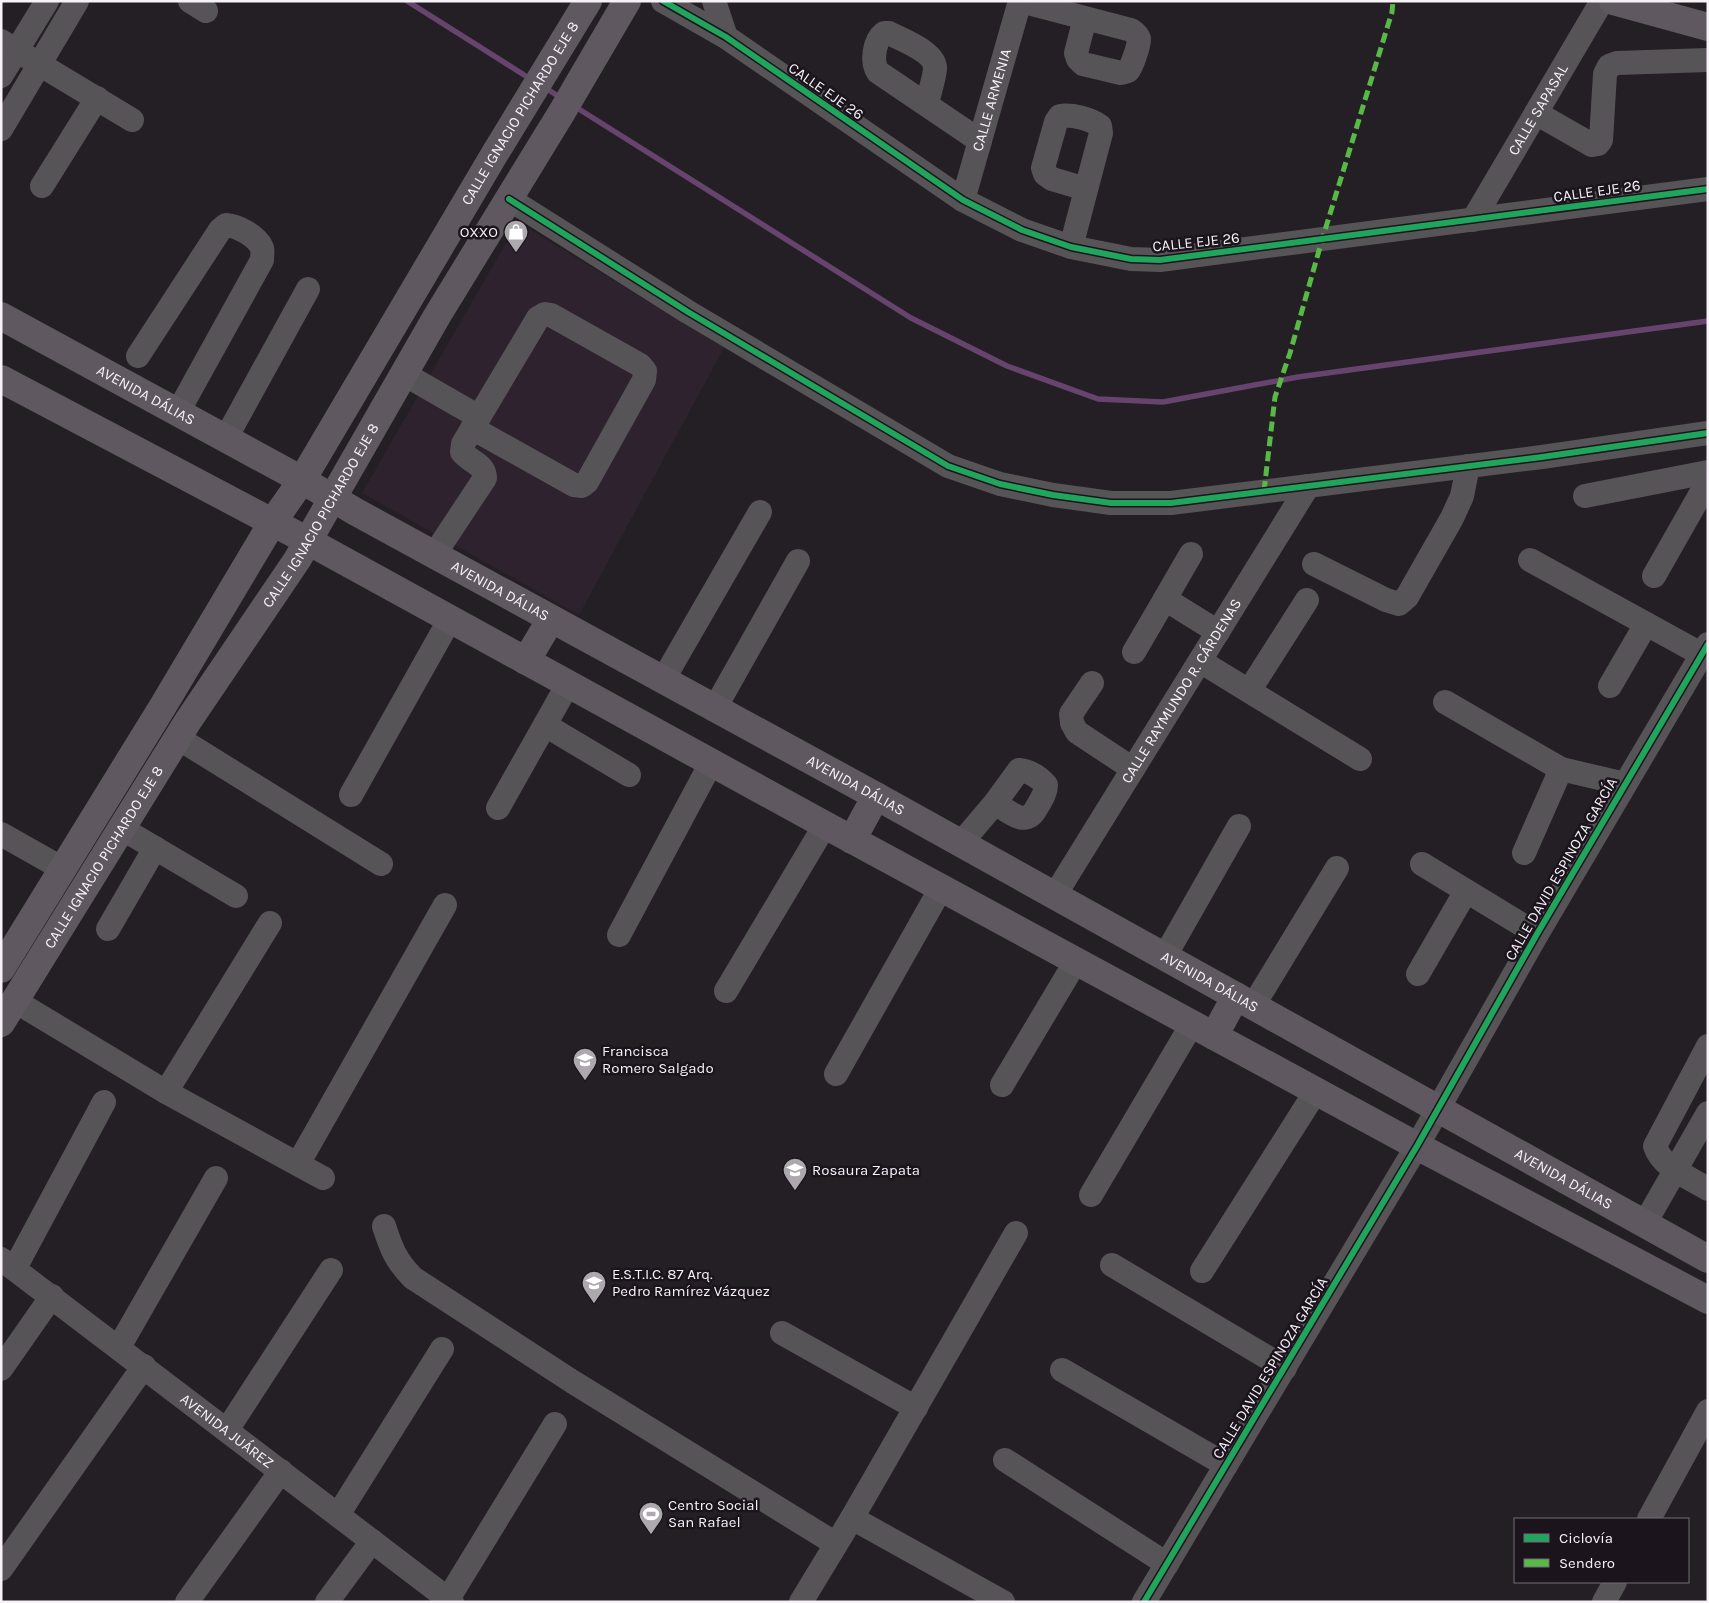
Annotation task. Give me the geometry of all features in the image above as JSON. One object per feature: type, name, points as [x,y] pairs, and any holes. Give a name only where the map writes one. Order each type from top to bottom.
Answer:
[{"type":"main road","name":"CALLE IGNACIO PICHARDO EJE 8","points":[[1,969],[163,706],[272,523],[302,480],[588,1]]},
{"type":"main road","points":[[1613,1],[1708,27]]},
{"type":"main road","name":"CALLE IGNACIO PICHARDO EJE 8","points":[[8,1012],[178,738],[297,560],[437,316],[630,2]]},
{"type":"main road","points":[[409,301],[437,316]]},
{"type":"main road","name":"AVENIDA DÁLIAS","points":[[1,316],[876,796],[1708,1259]]},
{"type":"main road","points":[[3,383],[308,541],[852,840],[1417,1146],[1708,1300]]},
{"type":"main road","points":[[526,661],[551,618]]},
{"type":"main road","points":[[852,840],[876,796]]},
{"type":"main road","points":[[1203,1030],[1245,1001]]},
{"type":"street","points":[[1,76],[9,46],[47,1]]},
{"type":"street","points":[[1,129],[77,1]]},
{"type":"street","name":"CALLE EJE 26","points":[[663,1],[726,37],[963,200],[1022,230],[1071,247],[1131,259],[1160,260],[1708,189]]},
{"type":"street","points":[[714,1],[726,37]]},
{"type":"street","points":[[1020,1],[1085,18]]},
{"type":"street","name":"CALLE ARMENIA","points":[[963,200],[1020,1]]},
{"type":"street","name":"CALLE SAPASAL","points":[[1474,220],[1602,1]]},
{"type":"street","points":[[9,46],[132,120]]},
{"type":"street","points":[[1536,113],[1592,145],[1598,144],[1601,140],[1604,74],[1610,66],[1617,63],[1708,60]]},
{"type":"street","points":[[42,186],[97,98]]},
{"type":"street","points":[[927,104],[980,141]]},
{"type":"street","points":[[1071,247],[1086,189]]},
{"type":"street","points":[[509,199],[688,312],[948,466],[1000,484],[1053,495],[1111,502],[1171,503],[1707,435]]},
{"type":"street","points":[[138,356],[220,230],[226,225],[234,225],[257,240],[263,250],[262,260],[178,412]]},
{"type":"street","points":[[226,438],[308,289]]},
{"type":"street","points":[[404,374],[476,422],[574,485],[582,486],[587,482],[644,380],[645,371],[640,365],[551,314],[545,314],[538,318],[476,422],[463,444],[462,452],[466,457],[481,466],[485,472],[485,478],[434,555]]},
{"type":"street","points":[[1314,564],[1386,600],[1399,604],[1407,597],[1452,518],[1462,496],[1468,466]]},
{"type":"street","points":[[1585,496],[1708,472]]},
{"type":"street","points":[[1654,576],[1708,481]]},
{"type":"street","name":"CALLE RAYMUNDO R. CÁRDENAS","points":[[1055,895],[1308,486]]},
{"type":"street","points":[[663,680],[760,512]]},
{"type":"street","points":[[1134,652],[1191,554]]},
{"type":"street","points":[[1530,560],[1646,624],[1705,649]]},
{"type":"street","points":[[715,708],[798,561]]},
{"type":"street","points":[[1164,599],[1218,632]]},
{"type":"street","points":[[1249,691],[1307,600]]},
{"type":"street","points":[[352,795],[450,619]]},
{"type":"street","points":[[1610,686],[1646,624]]},
{"type":"street","name":"CALLE DAVID ESPINOZA GARCÍA","points":[[1144,1602],[1417,1146],[1537,934],[1705,649]]},
{"type":"street","points":[[1200,661],[1360,759]]},
{"type":"street","points":[[1092,683],[1071,714],[1072,723],[1077,732],[1133,769]]},
{"type":"street","points":[[498,808],[568,684]]},
{"type":"street","points":[[1446,702],[1562,769],[1625,784]]},
{"type":"street","points":[[545,725],[629,775]]},
{"type":"street","points":[[178,738],[381,864]]},
{"type":"street","points":[[619,935],[711,763]]},
{"type":"street","points":[[1524,852],[1562,769]]},
{"type":"street","points":[[961,843],[995,803]]},
{"type":"street","points":[[726,991],[825,825]]},
{"type":"street","points":[[1165,956],[1239,826]]},
{"type":"street","points":[[121,828],[236,896]]},
{"type":"street","points":[[1,834],[63,869]]},
{"type":"street","points":[[108,929],[155,848]]},
{"type":"street","points":[[1422,864],[1537,934]]},
{"type":"street","points":[[1245,1001],[1338,868]]},
{"type":"street","points":[[836,1074],[941,888]]},
{"type":"street","points":[[1418,974],[1466,891]]},
{"type":"street","points":[[298,1164],[445,905]]},
{"type":"street","points":[[166,1092],[270,923]]},
{"type":"street","points":[[1002,1085],[1076,961]]},
{"type":"street","points":[[8,1012],[166,1092],[323,1178]]},
{"type":"street","points":[[1091,1195],[1203,1030]]},
{"type":"street","points":[[1708,1046],[1655,1146],[1657,1154],[1675,1170],[1708,1189]]},
{"type":"street","points":[[1202,1271],[1316,1091]]},
{"type":"street","points":[[8,1263],[104,1102]]},
{"type":"street","points":[[1645,1224],[1708,1113]]},
{"type":"street","points":[[119,1347],[216,1178]]},
{"type":"street","points":[[384,1226],[391,1248],[401,1266],[413,1278],[573,1382],[836,1544]]},
{"type":"street","points":[[801,1602],[852,1518],[1016,1233]]},
{"type":"street","name":"AVENIDA JUÁREZ","points":[[8,1263],[450,1600]]},
{"type":"street","points":[[1112,1265],[1284,1368]]},
{"type":"street","points":[[227,1430],[331,1270]]},
{"type":"street","points":[[1,1369],[52,1296]]},
{"type":"street","points":[[782,1333],[916,1408]]},
{"type":"street","points":[[338,1515],[442,1349]]},
{"type":"street","points":[[1,1569],[144,1366]]},
{"type":"street","points":[[1062,1370],[1226,1466]]},
{"type":"street","points":[[1650,1518],[1708,1411]]},
{"type":"street","points":[[450,1600],[555,1424]]},
{"type":"street","points":[[1005,1460],[1167,1564]]},
{"type":"street","points":[[187,1602],[281,1471]]},
{"type":"street","points":[[852,1518],[1003,1602]]},
{"type":"street","points":[[327,1602],[372,1541]]},
{"type":"street","points":[[1604,1602],[1614,1583]]},
{"type":"shaded area","points":[[518,222],[724,348],[579,615],[362,493]]},
{"type":"waterway","points":[[407,1],[532,80]]},
{"type":"waterway","points":[[544,87],[561,98]]},
{"type":"waterway","points":[[574,106],[911,318],[1007,366],[1098,399],[1163,402],[1298,377],[1708,321]]},
{"type":"marked path","points":[[1264,491],[1275,397],[1290,353],[1322,240],[1392,12],[1393,1]]},
{"type":"cycle path","points":[[663,1],[726,37],[963,200],[1022,230],[1071,247],[1131,259],[1160,260],[1708,189]]},
{"type":"cycle path","points":[[509,199],[688,312],[948,466],[1000,484],[1053,495],[1111,503],[1171,503],[1542,457],[1708,433]]},
{"type":"cycle path","points":[[1144,1602],[1417,1146],[1537,934],[1708,644]]},
{"type":"place","name":"OXXO","points":[[516,253]]},
{"type":"place","name":"Francisca Romero Salgado","points":[[585,1081]]},
{"type":"place","name":"Rosaura Zapata","points":[[795,1191]]},
{"type":"place","name":"E.S.T.I.C. 87 Arq. Pedro Ramírez Vázquez","points":[[594,1304]]},
{"type":"place","name":"Centro Social San Rafael","points":[[651,1535]]}]
